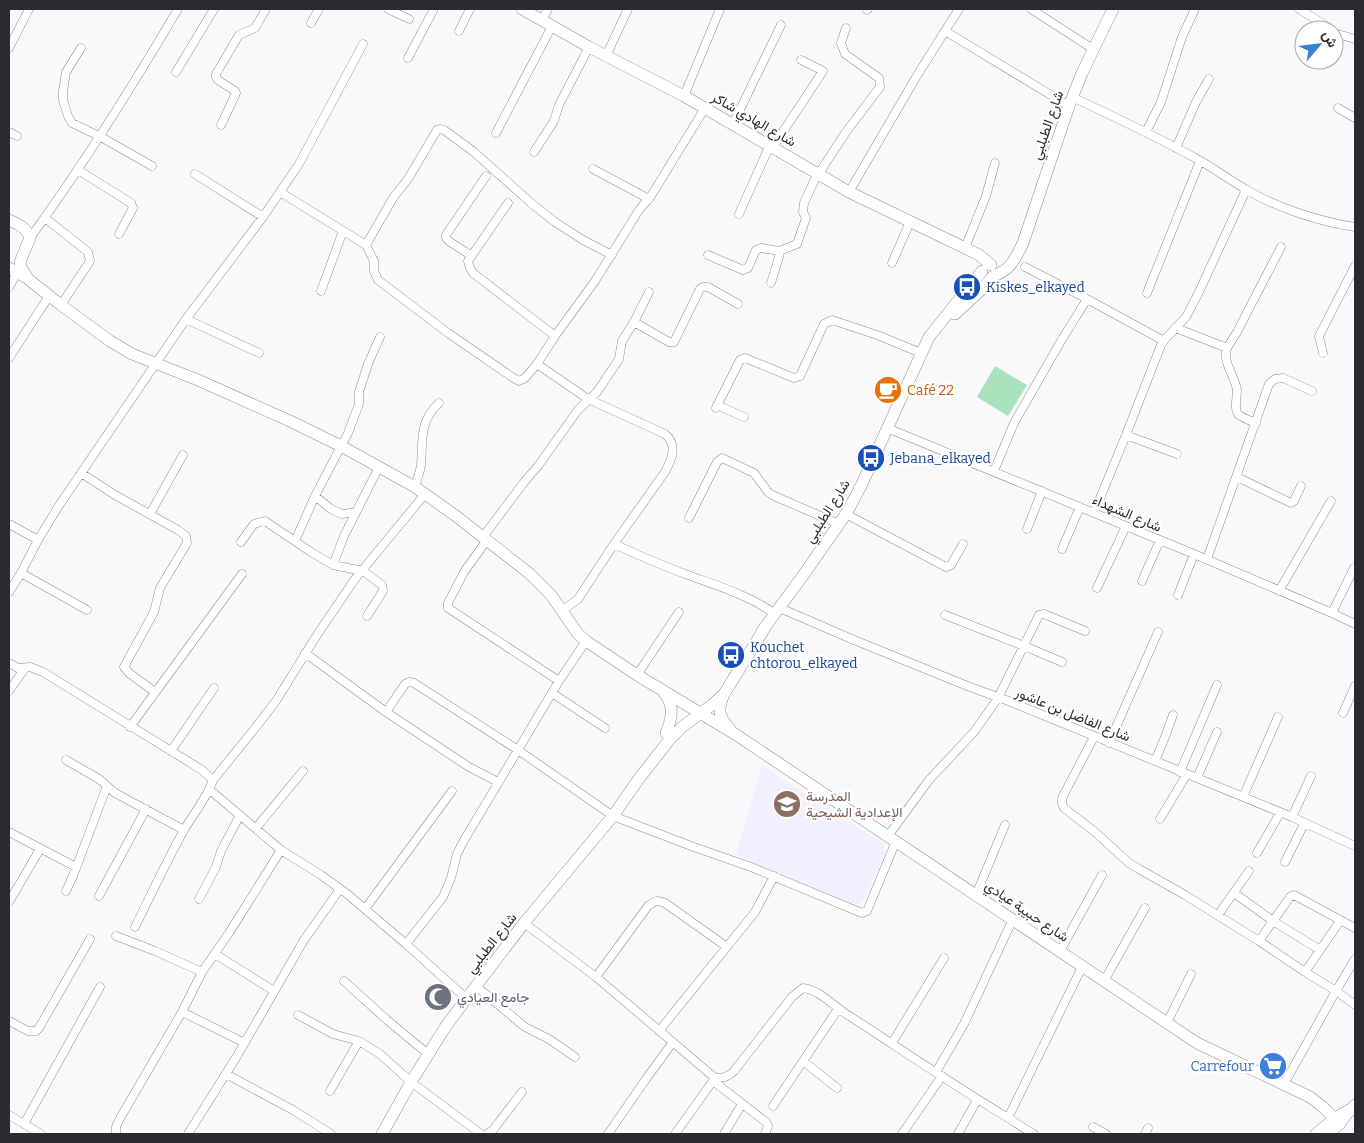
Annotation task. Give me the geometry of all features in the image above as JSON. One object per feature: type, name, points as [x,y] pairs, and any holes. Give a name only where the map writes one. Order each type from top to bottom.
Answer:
[{"type":"street","points":[[9,48],[13,32],[29,9]]},
{"type":"street","points":[[28,279],[20,263],[30,238],[101,137],[178,9]]},
{"type":"street","points":[[176,72],[214,9]]},
{"type":"street","points":[[221,125],[236,93],[218,80],[216,74],[238,35],[255,28],[266,9]]},
{"type":"street","points":[[311,24],[319,9]]},
{"type":"street","points":[[388,9],[409,19]]},
{"type":"street","points":[[408,58],[434,9]]},
{"type":"street","points":[[459,31],[470,9]]},
{"type":"street","name":"شارع الهادي شاكر","points":[[522,9],[589,47],[684,96],[849,192],[968,250]]},
{"type":"street","points":[[496,133],[547,23],[548,9]]},
{"type":"street","points":[[606,56],[628,9]]},
{"type":"street","points":[[684,96],[720,9]]},
{"type":"street","points":[[849,192],[918,74],[959,9]]},
{"type":"street","points":[[1031,9],[1093,49]]},
{"type":"street","name":"شارع الطبلبي","points":[[382,1134],[411,1082],[446,1026],[524,923],[614,816],[638,780],[676,733],[719,689],[750,644],[778,611],[846,514],[861,486],[929,336],[937,325],[989,271],[1008,269],[1017,255],[1027,230],[1070,101],[1113,9]]},
{"type":"street","points":[[1146,132],[1161,102],[1182,37],[1194,9]]},
{"type":"street","points":[[1300,9],[1317,20]]},
{"type":"street","points":[[734,124],[781,25]]},
{"type":"street","points":[[708,255],[743,270],[748,268],[756,250],[761,248],[779,251],[797,244],[806,218],[802,212],[804,203],[814,182],[846,132],[880,87],[879,78],[845,54],[841,43],[846,28]]},
{"type":"street","points":[[945,31],[1070,101],[1146,132],[1262,198],[1303,214],[1355,227]]},
{"type":"street","points":[[9,592],[38,540],[81,473],[186,319],[263,217],[304,157],[363,44]]},
{"type":"street","points":[[534,152],[554,121],[559,105],[589,47]]},
{"type":"street","points":[[82,48],[66,72],[63,100],[72,123],[152,166]]},
{"type":"street","points":[[739,214],[771,146],[823,71],[801,60]]},
{"type":"street","points":[[1176,148],[1196,102],[1209,79]]},
{"type":"street","points":[[280,192],[366,245],[374,261],[374,271],[378,280],[448,333],[520,381],[538,364],[554,336],[595,281],[705,108]]},
{"type":"street","points":[[1338,108],[1355,118]]},
{"type":"street","points":[[366,245],[392,198],[408,179],[436,130],[440,129],[474,152],[536,208],[555,222],[583,240],[612,254]]},
{"type":"street","points":[[9,132],[16,136]]},
{"type":"street","points":[[1147,293],[1200,161]]},
{"type":"street","points":[[989,271],[968,250],[995,163]]},
{"type":"street","points":[[593,169],[648,199]]},
{"type":"street","points":[[78,170],[132,203],[133,208],[119,234]]},
{"type":"street","points":[[194,174],[263,217]]},
{"type":"street","points":[[472,256],[450,242],[446,235],[486,176]]},
{"type":"street","points":[[1094,513],[1164,340],[1186,317],[1246,190]]},
{"type":"street","points":[[508,203],[468,261],[470,268],[473,273],[554,336]]},
{"type":"street","points":[[45,218],[88,252],[90,261],[61,305]]},
{"type":"street","points":[[9,220],[24,228],[30,238]]},
{"type":"street","points":[[892,263],[910,222]]},
{"type":"street","points":[[321,291],[343,231]]},
{"type":"street","points":[[1256,423],[1238,414],[1236,410],[1236,388],[1225,354],[1281,247]]},
{"type":"street","points":[[771,283],[779,251]]},
{"type":"street","points":[[1323,353],[1319,336],[1355,266]]},
{"type":"street","points":[[1025,267],[1164,340]]},
{"type":"street","points":[[9,286],[13,271]]},
{"type":"street","name":"شارع حبيبة عيادي","points":[[13,271],[28,279],[110,341],[132,354],[207,384],[292,422],[341,446],[415,487],[530,574],[551,596],[578,634],[586,641],[659,689],[735,734],[1198,1043],[1310,1097],[1337,1121]]},
{"type":"street","points":[[634,322],[669,342],[674,342],[703,287],[708,287],[738,304]]},
{"type":"street","points":[[559,681],[448,608],[448,603],[464,572],[525,481],[578,410],[597,392],[619,359],[622,341],[649,292]]},
{"type":"street","points":[[9,358],[49,296]]},
{"type":"street","points":[[994,471],[1014,423],[1087,299]]},
{"type":"street","points":[[186,319],[259,353]]},
{"type":"street","points":[[744,417],[716,406],[740,360],[745,358],[794,378],[800,376],[824,324],[832,320],[922,351]]},
{"type":"street","points":[[1176,328],[1227,348]]},
{"type":"street","points":[[295,541],[315,496],[348,432],[359,404],[359,392],[368,364],[380,337]]},
{"type":"street","points":[[538,364],[588,399],[670,437],[673,450],[665,472],[578,599],[562,610]]},
{"type":"street","points":[[1207,559],[1269,384],[1275,379],[1283,378],[1312,391]]},
{"type":"street","points":[[415,487],[421,465],[423,430],[428,416],[439,403]]},
{"type":"street","name":"شارع الشهداء","points":[[887,428],[1207,559],[1355,624]]},
{"type":"street","points":[[1126,435],[1177,454]]},
{"type":"street","points":[[150,514],[183,455]]},
{"type":"street","points":[[689,518],[717,462],[722,458],[754,473],[772,495],[839,524]]},
{"type":"street","points":[[333,565],[344,536],[379,467]]},
{"type":"street","points":[[81,473],[186,536],[187,543],[160,588],[154,612],[124,667],[129,673],[155,692]]},
{"type":"street","points":[[1236,477],[1291,503],[1302,486]]},
{"type":"street","points":[[1027,529],[1042,491]]},
{"type":"street","points":[[135,928],[184,830],[210,790],[213,780],[276,701],[305,653],[355,579],[425,494]]},
{"type":"street","points":[[315,496],[331,509],[342,514],[356,512]]},
{"type":"street","points":[[1279,591],[1331,502]]},
{"type":"street","points":[[1062,549],[1080,507]]},
{"type":"street","points":[[846,514],[946,567],[951,565],[963,544]]},
{"type":"street","points":[[241,542],[254,524],[264,521],[333,565],[363,571],[383,588],[368,616]]},
{"type":"street","points":[[9,524],[38,540]]},
{"type":"street","points":[[1098,588],[1126,526]]},
{"type":"street","points":[[1142,582],[1160,540]]},
{"type":"street","name":"شارع الفاضل بن عاشور","points":[[614,544],[778,611],[1022,706],[1243,797],[1355,846]]},
{"type":"street","points":[[1178,595],[1194,554]]},
{"type":"street","points":[[1332,613],[1354,568]]},
{"type":"street","points":[[21,572],[87,610]]},
{"type":"street","points":[[130,727],[242,574]]},
{"type":"street","points":[[637,675],[679,612]]},
{"type":"street","points":[[386,712],[402,687],[412,682],[518,750],[614,816],[751,867],[865,913],[892,838],[929,780],[974,732],[998,698],[1041,614],[1085,631]]},
{"type":"street","points":[[945,615],[1062,662]]},
{"type":"street","name":"شارع الطبلبي","points":[[638,780],[666,733],[683,716],[697,712],[719,698],[726,690],[766,626]]},
{"type":"street","points":[[1109,743],[1158,632]]},
{"type":"street","points":[[406,944],[443,897],[460,848],[559,681],[586,641]]},
{"type":"street","points":[[305,653],[386,712],[469,767],[498,782]]},
{"type":"street","points":[[9,663],[18,668],[34,668],[43,672],[202,770],[213,780]]},
{"type":"street","points":[[9,691],[25,668]]},
{"type":"street","points":[[1160,819],[1184,773],[1217,685]]},
{"type":"street","points":[[1343,713],[1355,687]]},
{"type":"street","points":[[171,752],[214,688]]},
{"type":"street","points":[[659,689],[667,697],[672,711],[671,722],[666,733]]},
{"type":"street","points":[[726,690],[720,702],[721,717],[735,734]]},
{"type":"street","points":[[552,693],[605,728]]},
{"type":"street","points":[[1155,761],[1173,715]]},
{"type":"street","points":[[1243,797],[1278,717]]},
{"type":"street","points":[[1197,778],[1217,732]]},
{"type":"street","points":[[1094,737],[1062,798],[1064,808],[1110,844],[1129,863],[1218,915],[1355,1005]]},
{"type":"street","points":[[66,760],[99,779],[115,793],[184,830]]},
{"type":"street","points":[[256,828],[303,772]]},
{"type":"street","points":[[1292,818],[1311,776]]},
{"type":"street","points":[[66,891],[107,786]]},
{"type":"street","points":[[210,790],[281,850],[321,875],[365,909],[467,999]]},
{"type":"street","points":[[365,909],[452,791]]},
{"type":"street","points":[[99,896],[146,809]]},
{"type":"street","points":[[1257,852],[1280,813]]},
{"type":"street","points":[[199,899],[240,815]]},
{"type":"street","points":[[1284,862],[1304,824]]},
{"type":"street","points":[[976,895],[1005,825]]},
{"type":"street","points":[[9,832],[76,867]]},
{"type":"street","points":[[9,902],[40,849]]},
{"type":"street","points":[[116,1134],[119,1120],[182,1012],[202,972],[281,850]]},
{"type":"street","points":[[1218,915],[1249,871]]},
{"type":"street","points":[[1060,951],[1102,875]]},
{"type":"street","points":[[659,1031],[755,912],[774,876]]},
{"type":"street","points":[[188,1134],[226,1074],[304,940],[340,889]]},
{"type":"street","points":[[1234,893],[1273,921],[1320,950]]},
{"type":"street","points":[[1259,941],[1294,894],[1355,928]]},
{"type":"street","points":[[596,977],[648,906],[655,900],[665,902],[727,947]]},
{"type":"street","points":[[1104,981],[1145,908]]},
{"type":"street","points":[[902,1134],[939,1074],[1013,920]]},
{"type":"street","points":[[1305,972],[1340,920]]},
{"type":"street","points":[[524,923],[596,977],[742,1104],[766,1122],[768,1126],[765,1134]]},
{"type":"street","points":[[116,936],[202,972]]},
{"type":"street","points":[[9,1021],[28,1031],[36,1031],[90,939]]},
{"type":"street","points":[[215,954],[274,990]]},
{"type":"street","points":[[892,1043],[944,958]]},
{"type":"street","points":[[1284,1084],[1355,959]]},
{"type":"street","points":[[1008,1118],[1082,967]]},
{"type":"street","points":[[1167,1023],[1191,974]]},
{"type":"street","points":[[344,981],[428,1054]]},
{"type":"street","points":[[24,1124],[100,986]]},
{"type":"street","points":[[476,986],[525,1027],[549,1039],[575,1057]]},
{"type":"street","points":[[675,1134],[714,1079],[730,1075],[792,997],[803,988],[809,988],[977,1100],[1034,1134]]},
{"type":"street","points":[[773,1106],[838,1009]]},
{"type":"street","points":[[182,1012],[245,1042]]},
{"type":"street","points":[[298,1015],[333,1034],[359,1041],[380,1054],[411,1082],[481,1134]]},
{"type":"street","points":[[330,1090],[359,1041]]},
{"type":"street","points":[[608,1134],[673,1042]]},
{"type":"street","points":[[803,1062],[837,1088]]},
{"type":"street","points":[[226,1074],[293,1110],[331,1134]]},
{"type":"street","points":[[487,1134],[493,1130],[522,1092]]},
{"type":"street","points":[[958,1134],[977,1100]]},
{"type":"street","points":[[724,1134],[742,1104]]},
{"type":"street","points":[[1316,1134],[1337,1121],[1352,1107]]},
{"type":"street","points":[[9,1115],[41,1134]]},
{"type":"street","points":[[1330,1134],[1337,1121]]},
{"type":"street","points":[[1092,1127],[1106,1134]]},
{"type":"shaded area","name":"المدرسة الإعدادية الشيحية","points":[[762,765],[883,844],[885,853],[863,902],[855,905],[851,904],[736,855]]},
{"type":"green space","points":[[995,366],[1027,385],[1008,416],[977,397]]},
{"type":"place","name":"Kiskes_elkayed","points":[[967,287]]},
{"type":"place","name":"Café 22","points":[[888,390]]},
{"type":"place","name":"Jebana_elkayed","points":[[871,458]]},
{"type":"place","name":"Kouchet chtorou_elkayed","points":[[731,655]]},
{"type":"place","name":"المدرسة الإعدادية الشيحية","points":[[787,804]]},
{"type":"place","name":"جامع العيادي","points":[[438,997]]},
{"type":"place","name":"Carrefour","points":[[1273,1066]]}]
